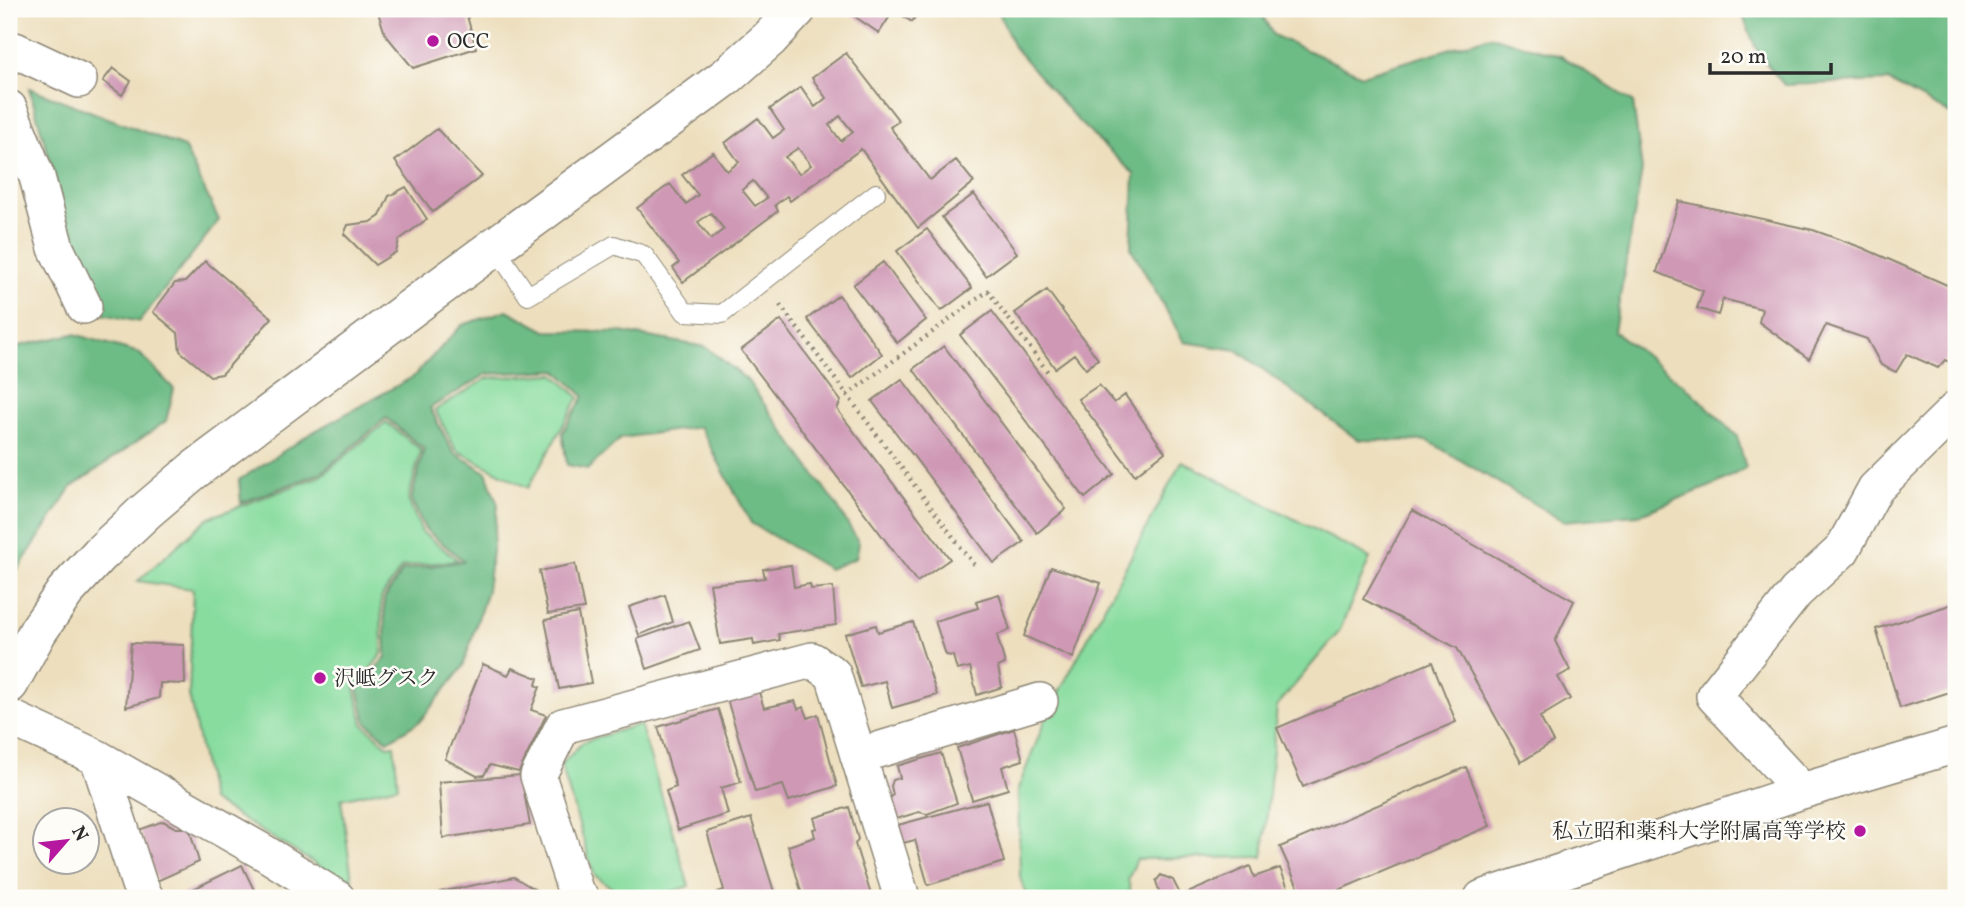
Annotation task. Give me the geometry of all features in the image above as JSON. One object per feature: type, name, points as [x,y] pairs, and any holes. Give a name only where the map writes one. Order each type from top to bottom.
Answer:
[{"type":"street","points":[[9,684],[38,631],[65,592],[145,511],[193,471],[726,77],[769,39],[797,9]]},
{"type":"street","points":[[9,57],[15,50],[79,80]]},
{"type":"street","points":[[9,108],[37,177],[56,248],[84,306]]},
{"type":"street","points":[[1802,791],[1714,696],[1796,592],[1842,550],[1875,489],[1956,410]]},
{"type":"street","points":[[581,898],[577,896],[538,776],[563,726],[812,660],[833,674],[902,898]]},
{"type":"street","points":[[858,756],[1040,701]]},
{"type":"street","points":[[9,718],[98,758],[265,853],[337,898]]},
{"type":"street","points":[[1482,898],[1802,791],[1956,745]]},
{"type":"street","points":[[98,758],[146,898]]},
{"type":"lane","points":[[495,247],[528,296],[614,246],[644,254],[685,312],[722,314],[876,192]]},
{"type":"path","points":[[763,282],[974,565]]},
{"type":"path","points":[[847,395],[988,291],[1050,374]]},
{"type":"green space","points":[[997,9],[1259,9],[1273,35],[1362,75],[1491,36],[1561,56],[1633,102],[1642,170],[1614,331],[1691,391],[1737,436],[1746,468],[1716,484],[1638,515],[1563,521],[1428,441],[1358,440],[1237,350],[1184,342],[1131,248],[1134,174],[1079,122],[1014,47]]},
{"type":"green space","points":[[1740,9],[1956,9],[1956,117],[1888,81],[1784,85],[1758,53]]},
{"type":"green space","points":[[29,88],[184,147],[219,220],[139,322],[93,312]]},
{"type":"green space","points":[[507,310],[546,331],[621,332],[706,347],[747,380],[837,506],[859,543],[856,558],[829,569],[751,523],[700,427],[621,438],[588,469],[567,465],[562,433],[584,396],[556,370],[487,374],[430,408],[453,452],[486,472],[498,505],[487,590],[463,667],[420,721],[388,741],[366,722],[358,688],[386,657],[384,599],[403,570],[464,561],[425,529],[411,500],[424,449],[386,418],[321,473],[241,503],[239,480],[313,432],[413,377],[462,325]]},
{"type":"green space","points":[[74,334],[139,353],[174,389],[166,421],[72,487],[9,583],[9,348]]},
{"type":"green space","points":[[554,374],[579,397],[528,488],[456,450],[435,410],[488,378]]},
{"type":"green space","points":[[386,422],[421,450],[408,500],[422,532],[458,560],[402,567],[381,598],[382,654],[355,688],[363,724],[388,746],[394,745],[398,786],[341,799],[353,887],[211,800],[189,695],[193,589],[138,581],[208,518],[321,476]]},
{"type":"green space","points":[[1182,461],[1370,558],[1339,632],[1277,706],[1263,857],[1137,859],[1128,879],[1132,898],[1027,898],[1020,877],[1018,789],[1048,713]]},
{"type":"green space","points":[[640,724],[689,886],[653,898],[626,898],[594,875],[561,765],[583,742]]},
{"type":"building","name":"OCC","points":[[377,9],[489,9],[467,16],[476,48],[413,68],[385,34]]},
{"type":"building","points":[[854,9],[920,9],[912,22],[894,10],[879,33],[851,14]]},
{"type":"building","points":[[846,53],[899,121],[890,127],[930,180],[956,160],[974,182],[918,228],[861,149],[790,201],[787,196],[775,205],[778,211],[683,282],[673,268],[679,263],[637,208],[670,184],[686,204],[698,195],[682,175],[713,152],[727,171],[739,162],[725,143],[758,118],[773,138],[784,130],[770,109],[801,87],[815,107],[826,98],[812,78]],"holes":[[[840,116],[853,132],[841,141],[829,125]],[[798,148],[811,165],[799,174],[785,157]],[[753,181],[767,198],[755,206],[742,190]],[[711,213],[724,229],[711,239],[698,222]]]},
{"type":"building","points":[[113,68],[131,81],[122,95],[103,81]]},
{"type":"building","points":[[437,129],[482,176],[433,212],[395,161]]},
{"type":"building","points":[[406,187],[427,219],[399,240],[396,252],[375,265],[344,234],[348,225],[371,222],[380,216],[389,196]]},
{"type":"building","points":[[974,194],[1017,253],[986,276],[942,217]]},
{"type":"building","points":[[1679,201],[1813,230],[1863,248],[1956,289],[1956,365],[1945,360],[1938,368],[1907,354],[1896,372],[1881,365],[1867,339],[1826,325],[1809,359],[1759,322],[1762,309],[1723,299],[1718,315],[1697,308],[1703,291],[1657,272]]},
{"type":"building","points":[[927,229],[972,288],[941,311],[897,251]]},
{"type":"building","points":[[205,261],[272,318],[222,374],[210,376],[180,351],[178,333],[153,312],[175,283],[185,282]]},
{"type":"building","points":[[883,262],[926,320],[897,343],[853,285]]},
{"type":"building","points":[[1047,290],[1098,359],[1086,369],[1074,354],[1055,368],[1015,313]]},
{"type":"building","points":[[839,295],[882,354],[852,378],[807,319]]},
{"type":"building","points":[[992,311],[1114,474],[1085,498],[960,335]]},
{"type":"building","points":[[781,320],[841,401],[837,409],[950,559],[917,582],[741,350]]},
{"type":"building","points":[[944,346],[1066,509],[1037,533],[913,369]]},
{"type":"building","points":[[902,379],[1024,542],[994,563],[872,401]]},
{"type":"building","points":[[1099,385],[1114,403],[1125,395],[1165,452],[1135,475],[1078,399]]},
{"type":"building","points":[[1412,510],[1574,601],[1555,641],[1570,670],[1558,677],[1570,699],[1540,717],[1553,742],[1521,762],[1457,648],[1363,599]]},
{"type":"building","points":[[575,564],[584,609],[548,614],[539,571]]},
{"type":"building","points":[[791,565],[794,587],[810,584],[811,589],[833,587],[836,625],[778,634],[780,640],[754,645],[753,639],[720,644],[710,584],[765,578],[763,569]]},
{"type":"building","points":[[1051,567],[1101,583],[1073,658],[1024,636]]},
{"type":"building","points":[[999,594],[1010,630],[997,635],[1005,664],[998,667],[1002,687],[977,695],[970,667],[957,670],[953,656],[946,655],[935,621],[978,608],[976,601]]},
{"type":"building","points":[[665,595],[673,622],[639,635],[629,607]]},
{"type":"building","points":[[1956,603],[1956,690],[1900,708],[1876,629]]},
{"type":"building","points":[[578,613],[591,683],[559,689],[545,620]]},
{"type":"building","points":[[689,621],[700,650],[647,669],[637,639]]},
{"type":"building","points":[[913,622],[937,695],[892,708],[885,681],[861,687],[845,634],[876,625],[878,632]]},
{"type":"building","points":[[131,643],[184,645],[185,684],[160,683],[159,698],[126,707]]},
{"type":"building","points":[[1432,662],[1456,722],[1303,787],[1277,728]]},
{"type":"building","points":[[483,664],[508,675],[512,668],[538,678],[536,685],[540,687],[531,710],[546,715],[519,772],[490,765],[484,775],[477,776],[445,759]]},
{"type":"building","points":[[758,689],[764,708],[795,701],[798,709],[804,707],[808,718],[818,714],[837,786],[789,801],[783,785],[755,792],[726,696]]},
{"type":"building","points":[[718,709],[741,782],[721,788],[728,814],[678,830],[666,791],[676,787],[658,727]]},
{"type":"building","points":[[1014,729],[1023,760],[1002,767],[1008,789],[972,800],[957,748]]},
{"type":"building","points":[[941,753],[957,803],[927,814],[919,812],[896,819],[888,798],[893,795],[893,780],[900,778],[897,766]]},
{"type":"building","points":[[1466,767],[1490,826],[1320,898],[1303,898],[1280,847]]},
{"type":"building","points":[[521,775],[530,825],[443,838],[439,782]]},
{"type":"building","points":[[987,801],[1004,862],[928,885],[915,840],[903,843],[898,825]]},
{"type":"building","points":[[849,807],[858,839],[855,844],[872,898],[803,898],[788,846],[815,837],[813,829],[817,828],[814,818]]},
{"type":"building","points":[[751,818],[776,898],[720,898],[718,892],[724,890],[707,832]]},
{"type":"building","points":[[163,821],[176,828],[189,828],[199,862],[157,881],[139,830]]},
{"type":"building","points":[[242,865],[258,898],[183,898],[181,895]]},
{"type":"building","points":[[1250,866],[1254,877],[1280,868],[1292,898],[1161,898],[1156,881],[1161,875],[1173,880],[1181,896]]},
{"type":"building","points":[[514,877],[549,898],[441,898],[440,892]]},
{"type":"place","name":"OCC","points":[[433,41]]},
{"type":"place","name":"沢岻グスク","points":[[320,678]]},
{"type":"place","name":"私立昭和薬科大学附属高等学校","points":[[1860,831]]}]
